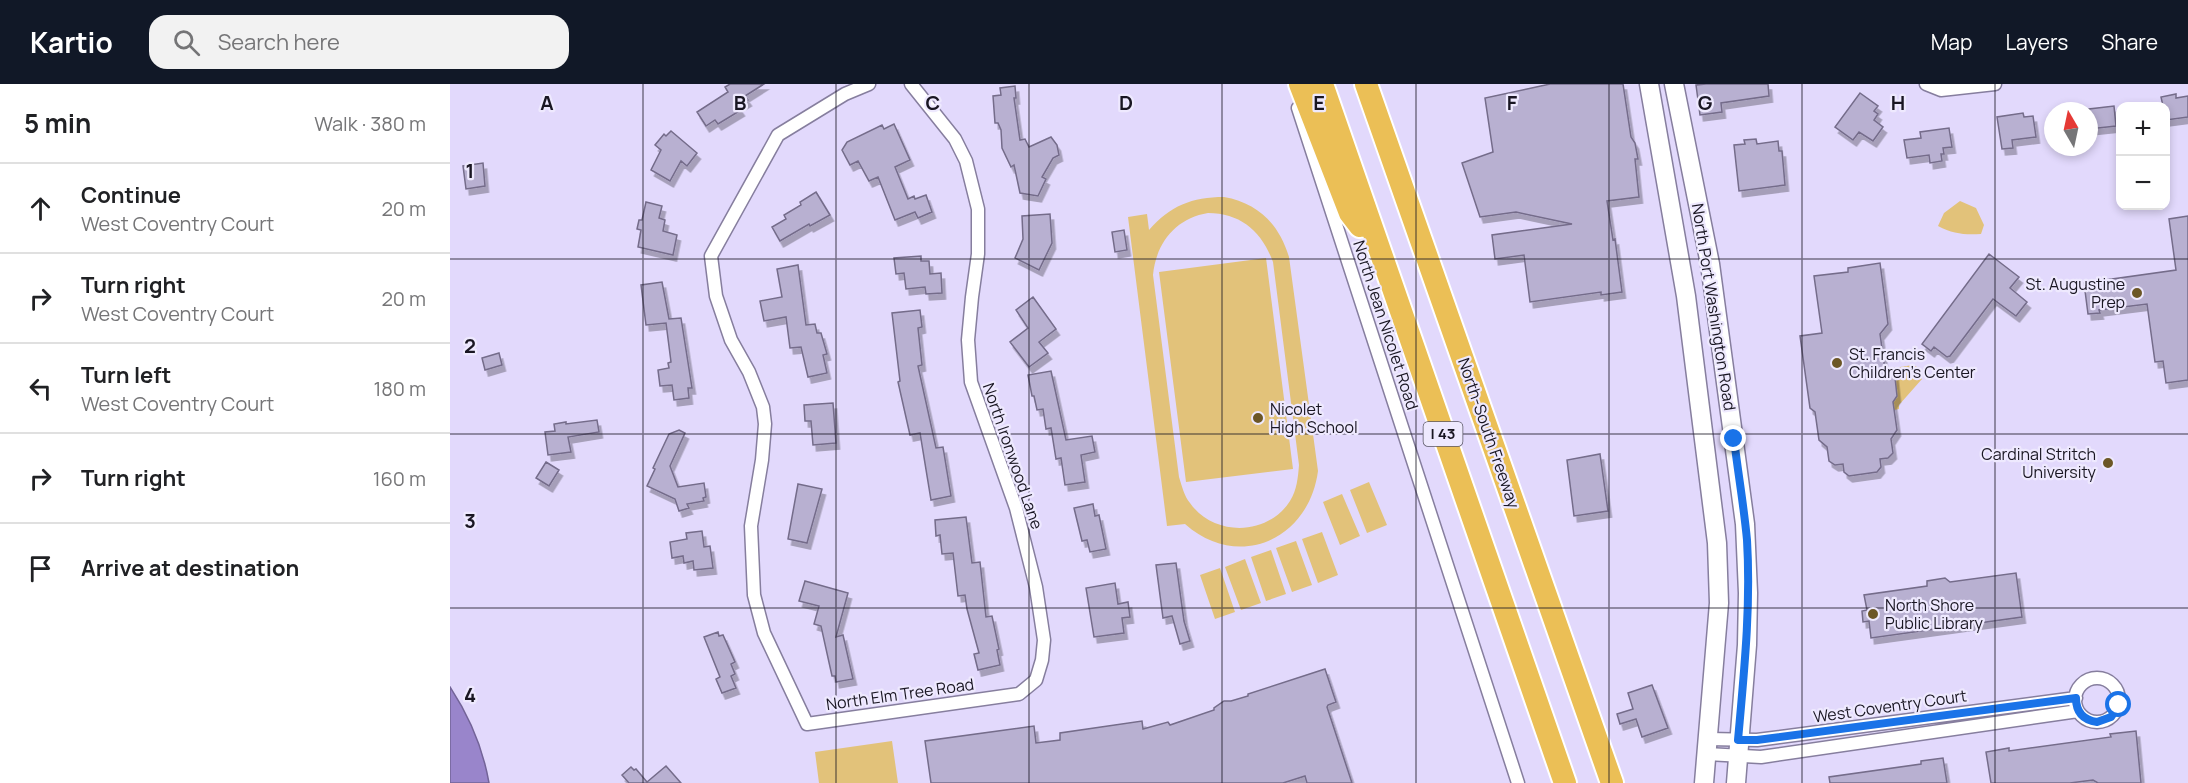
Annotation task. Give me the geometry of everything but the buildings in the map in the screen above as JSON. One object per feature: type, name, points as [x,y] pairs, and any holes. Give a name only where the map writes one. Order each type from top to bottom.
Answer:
[{"type":"highway","points":[[1300,84],[1350,213],[1380,253]]},
{"type":"highway","name":"I 43","points":[[1323,84],[1565,783]]},
{"type":"highway","name":"North-South Freeway","points":[[1366,84],[1612,783]]},
{"type":"highway","points":[[1380,84],[1388,111],[1400,179]]},
{"type":"main road","name":"North Port Washington Road","points":[[1648,84],[1686,296],[1716,527],[1719,603],[1704,783]]},
{"type":"main road","name":"North Port Washington Road","points":[[1674,84],[1710,264],[1745,524],[1748,593],[1747,645],[1736,783]]},
{"type":"street","name":"North Elm Tree Road","points":[[869,84],[845,94],[778,135],[711,256],[716,296],[731,340],[749,372],[763,407],[765,424],[762,460],[751,526],[754,595],[764,633],[807,724],[1019,694],[1036,680],[1042,660],[1044,640]]},
{"type":"street","name":"North Ironwood Lane","points":[[911,84],[955,139],[966,161],[978,209],[978,254],[968,340],[971,382],[1016,508],[1036,587],[1044,640]]},
{"type":"street","name":"North Jean Nicolet Road","points":[[1289,84],[1518,783]]},
{"type":"street","points":[[1926,84],[1935,89],[1950,90],[1995,84]]},
{"type":"street","name":"West Coventry Court","points":[[1708,747],[1738,748],[1761,757],[2078,711],[2090,721],[2104,721],[2116,712],[2119,697],[2112,684],[2100,678],[2086,681],[2077,691],[2076,698],[1757,740],[1738,748]]},
{"type":"street","points":[[2076,698],[2078,711]]},
{"type":"shaded area","points":[[1212,197],[1236,200],[1257,210],[1273,225],[1285,245],[1289,257],[1318,471],[1312,495],[1301,515],[1286,530],[1268,541],[1248,546],[1227,545],[1206,538],[1185,524],[1167,526],[1128,217],[1147,214],[1149,230],[1165,215],[1182,204]],"holes":[[[1208,213],[1231,216],[1249,226],[1263,242],[1273,262],[1299,465],[1294,492],[1280,513],[1268,521],[1241,528],[1226,527],[1200,514],[1183,491],[1179,477],[1153,275],[1158,253],[1177,226],[1197,216]]]},
{"type":"shaded area","points":[[1960,201],[1976,208],[1984,225],[1981,234],[1959,233],[1938,226],[1944,213]]},
{"type":"shaded area","points":[[1266,258],[1293,469],[1186,482],[1159,272]]},
{"type":"shaded area","points":[[1913,365],[1921,369],[1922,379],[1899,405],[1899,409],[1894,410],[1893,402],[1897,396],[1894,368]]},
{"type":"shaded area","points":[[1369,482],[1387,525],[1367,533],[1350,490]]},
{"type":"shaded area","points":[[1342,494],[1360,536],[1340,545],[1323,502]]},
{"type":"shaded area","points":[[1322,532],[1338,575],[1318,583],[1302,539]]},
{"type":"shaded area","points":[[1296,541],[1312,585],[1292,592],[1276,548]]},
{"type":"shaded area","points":[[1271,550],[1286,594],[1266,601],[1251,557]]},
{"type":"shaded area","points":[[1245,559],[1261,603],[1241,610],[1225,567]]},
{"type":"shaded area","points":[[1220,568],[1235,612],[1215,619],[1200,575]]},
{"type":"shaded area","points":[[450,687],[474,733],[489,783],[450,783]]},
{"type":"shaded area","points":[[892,741],[898,783],[819,783],[815,752]]},
{"type":"place","name":"St. Augustine Prep","points":[[2137,293]]},
{"type":"place","name":"St. Francis Children's Center","points":[[1837,363]]},
{"type":"place","name":"Nicolet High School","points":[[1258,418]]},
{"type":"place","name":"Cardinal Stritch University","points":[[2108,463]]},
{"type":"place","name":"North Shore Public Library","points":[[1873,614]]},
{"type":"route","points":[[1734,439],[1747,541],[1748,593],[1747,645],[1738,740],[1757,740],[2076,698],[2078,711],[2083,717],[2097,722],[2111,717],[2119,705]]}]
